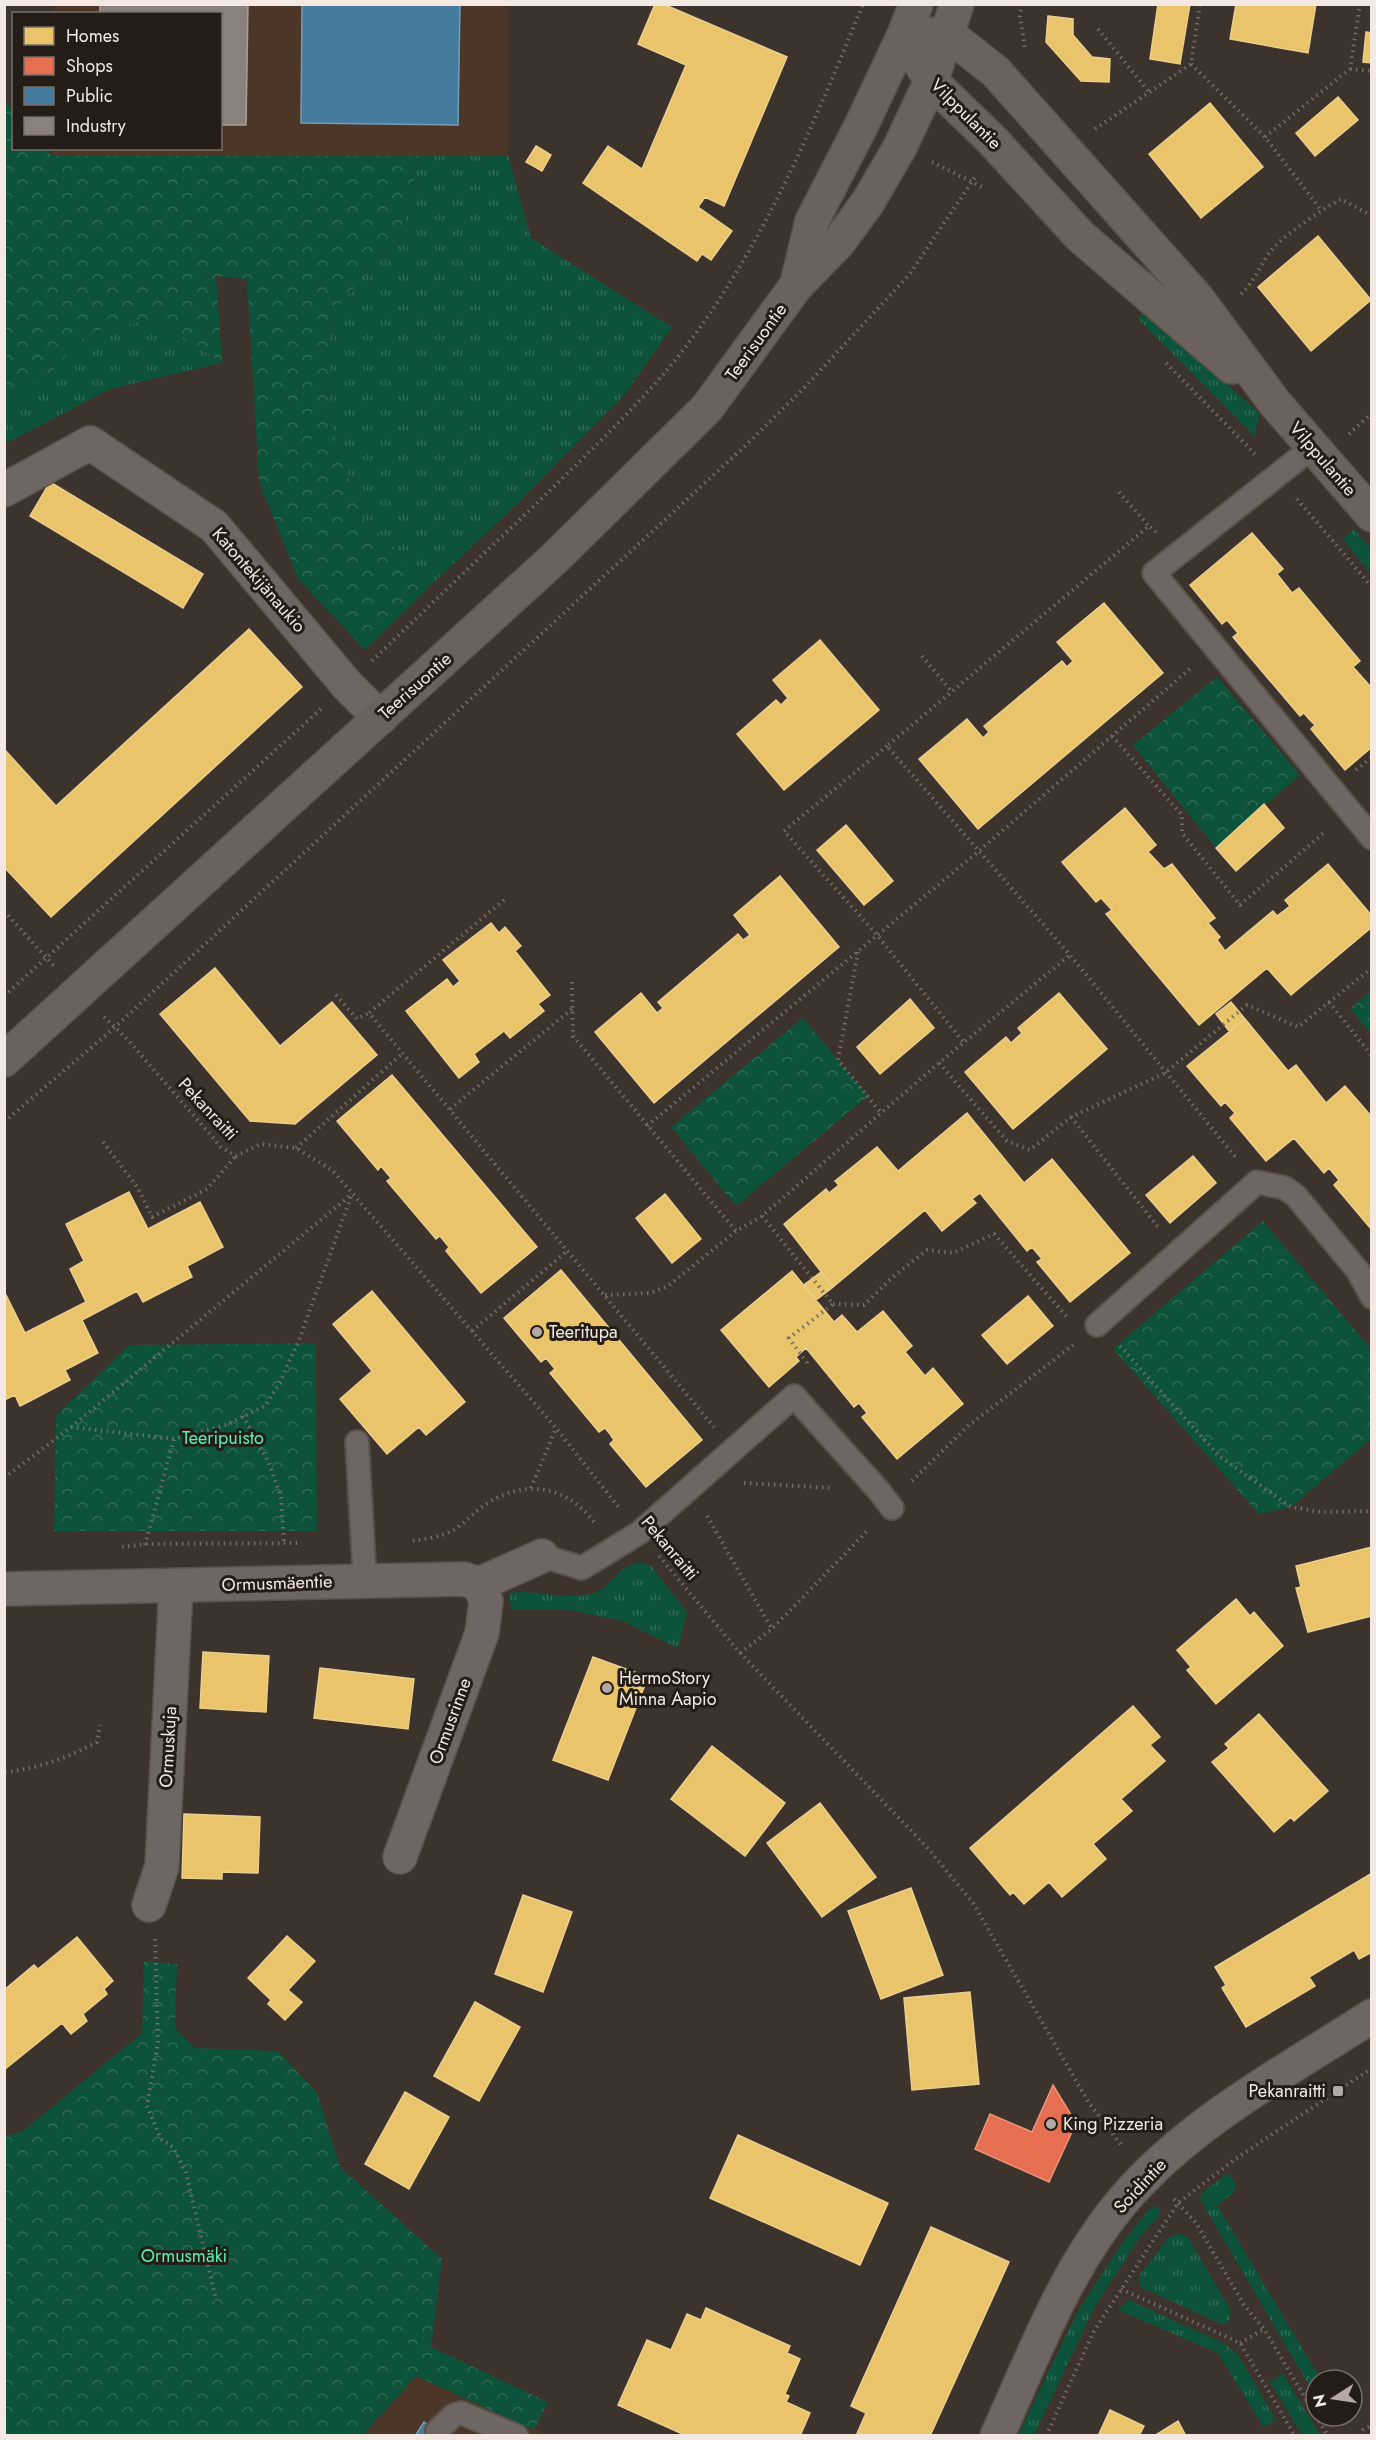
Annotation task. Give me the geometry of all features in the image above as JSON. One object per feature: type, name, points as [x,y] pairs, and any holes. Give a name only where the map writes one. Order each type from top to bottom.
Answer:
[{"type":"main road","name":"Teerisuontie","points":[[796,286],[812,221],[861,126],[904,35],[916,4]]},
{"type":"main road","name":"Teerisuontie","points":[[4,1060],[556,557],[707,408],[796,286],[838,243],[868,202],[900,147],[931,81],[953,19]]},
{"type":"main road","points":[[904,35],[953,19]]},
{"type":"main road","name":"Vilppulantie","points":[[953,19],[1104,196],[1197,298],[1274,402]]},
{"type":"main road","name":"Vilppulantie","points":[[904,35],[931,81],[993,141],[1080,236],[1274,402],[1327,444],[1371,515]]},
{"type":"street","name":"Katontekijänaukio","points":[[4,490],[90,443],[214,526],[347,685],[380,718]]},
{"type":"street","points":[[479,1584],[542,1556]]},
{"type":"street","name":"Ormusmäentie","points":[[4,1589],[464,1579],[479,1584]]},
{"type":"street","name":"Ormusrinne","points":[[400,1857],[482,1633],[486,1601],[479,1584]]},
{"type":"street","name":"Ormuskuja","points":[[149,1905],[162,1866],[176,1586]]},
{"type":"street","name":"Soidintie","points":[[997,2436],[1050,2320],[1082,2258],[1120,2204],[1147,2174],[1209,2120],[1371,2016]]},
{"type":"lane","points":[[1327,444],[1275,474],[1154,573],[1371,838]]},
{"type":"lane","points":[[1091,1331],[1257,1182],[1285,1188],[1296,1196],[1358,1271],[1371,1297]]},
{"type":"lane","points":[[542,1556],[582,1568],[639,1533],[794,1396],[885,1499]]},
{"type":"lane","points":[[357,1442],[365,1581]]},
{"type":"lane","points":[[436,2431],[454,2415],[460,2413],[517,2436]]},
{"type":"path","points":[[4,996],[347,685],[596,446],[672,363],[713,307],[778,199],[821,107],[863,4]]},
{"type":"path","points":[[1022,4],[1020,16],[1028,57]]},
{"type":"path","points":[[1086,134],[1191,64],[1200,4]]},
{"type":"path","points":[[1266,137],[1350,69],[1360,4]]},
{"type":"path","points":[[1098,29],[1149,92]]},
{"type":"path","points":[[1191,64],[1266,137],[1322,210]]},
{"type":"path","points":[[1350,69],[1371,71]]},
{"type":"path","points":[[821,107],[861,126]]},
{"type":"path","points":[[900,147],[992,193]]},
{"type":"path","points":[[4,1122],[114,1028],[746,445],[802,390],[909,275],[972,182]]},
{"type":"path","points":[[1237,298],[1252,283],[1271,251],[1322,210],[1341,199],[1371,216]]},
{"type":"path","points":[[1160,356],[1275,474],[1371,587]]},
{"type":"path","points":[[1327,444],[1371,413]]},
{"type":"path","points":[[1119,492],[1178,554]]},
{"type":"path","points":[[964,1043],[877,935],[784,831],[1149,526]]},
{"type":"path","points":[[647,1126],[979,851],[1215,647]]},
{"type":"path","points":[[922,656],[952,692]]},
{"type":"path","points":[[1112,736],[1182,815],[1182,833],[1240,905],[1350,812]]},
{"type":"path","points":[[887,746],[1070,955],[1257,1182]]},
{"type":"path","points":[[336,995],[357,1019],[369,1013],[504,900]]},
{"type":"path","points":[[4,911],[47,958]]},
{"type":"path","points":[[858,951],[838,1060],[881,1113]]},
{"type":"path","points":[[604,1295],[650,1293],[668,1286],[736,1231],[762,1216],[939,1063],[1070,955]]},
{"type":"path","points":[[939,1063],[1007,1140],[1030,1150],[1071,1117],[1165,1073],[1247,1005],[1298,1027],[1371,968]]},
{"type":"path","points":[[572,982],[573,1036],[736,1231]]},
{"type":"path","points":[[1329,1002],[1371,1056]]},
{"type":"path","points":[[450,1109],[573,1009]]},
{"type":"path","points":[[369,1013],[733,1451]]},
{"type":"path","name":"Pekanraitti","points":[[114,1028],[128,1040],[221,1147],[236,1156],[261,1144],[296,1148],[332,1170],[556,1428],[639,1533],[740,1653],[925,1845],[973,1903],[1089,2103],[1113,2136],[1147,2174]]},
{"type":"path","points":[[296,1148],[403,1053]]},
{"type":"path","points":[[1071,1117],[1178,1253]]},
{"type":"path","points":[[103,1142],[138,1188],[152,1216],[207,1189],[236,1156]]},
{"type":"path","points":[[71,1427],[174,1439],[226,1425],[265,1406],[280,1382],[299,1340],[352,1194]]},
{"type":"path","points":[[4,1478],[71,1427],[352,1194]]},
{"type":"path","points":[[762,1216],[833,1304]]},
{"type":"path","points":[[800,1353],[789,1338],[833,1304],[864,1305],[895,1275],[927,1250],[953,1253],[994,1234],[1091,1331],[1118,1344],[1219,1456],[1291,1507],[1322,1512],[1371,1511]]},
{"type":"path","points":[[472,1331],[567,1251]]},
{"type":"path","points":[[740,1653],[772,1629],[885,1499],[902,1491],[968,1426],[1091,1331]]},
{"type":"path","points":[[243,1416],[269,1463],[281,1497],[284,1543]]},
{"type":"path","points":[[531,1488],[556,1428]]},
{"type":"path","points":[[146,1544],[174,1439]]},
{"type":"path","points":[[696,1484],[885,1499]]},
{"type":"path","points":[[696,1484],[772,1629]]},
{"type":"path","points":[[363,1542],[434,1538],[453,1530],[483,1506],[512,1491],[531,1488],[558,1492],[574,1502],[591,1518],[614,1548]]},
{"type":"path","points":[[110,1549],[146,1544],[304,1543]]},
{"type":"path","points":[[5,1772],[22,1770],[79,1752],[97,1742],[100,1725]]},
{"type":"path","points":[[149,1905],[156,1945],[158,2043],[147,2106],[161,2139],[174,2148],[186,2173],[216,2299]]},
{"type":"path","points":[[1046,2436],[1094,2331],[1178,2203],[1238,2157],[1371,2068]]},
{"type":"path","points":[[1178,2203],[1196,2223],[1244,2305],[1264,2329],[1304,2396]]},
{"type":"path","points":[[1121,2289],[1240,2343],[1295,2436]]},
{"type":"path","points":[[1240,2343],[1264,2329]]},
{"type":"path","points":[[1361,2436],[1363,2430],[1371,2425]]},
{"type":"shaded area","points":[[54,5],[508,5],[508,156],[52,156],[52,150],[222,150],[222,12],[54,12]]},
{"type":"shaded area","points":[[415,2376],[548,2435],[363,2436]]},
{"type":"green space","points":[[5,101],[12,111],[12,150],[47,150],[52,156],[419,156],[401,236],[331,314],[328,416],[362,517],[432,584],[365,650],[298,579],[259,482],[247,279],[216,276],[222,363],[156,319],[89,332],[50,373],[5,404]]},
{"type":"green space","points":[[419,156],[508,156],[531,238],[672,327],[626,393],[516,505],[432,584],[362,517],[328,416],[331,314],[401,236]]},
{"type":"green space","points":[[1145,311],[1259,413],[1255,437],[1138,319]]},
{"type":"green space","points":[[156,319],[222,363],[110,389],[5,444],[4,404],[50,373],[89,332]]},
{"type":"green space","points":[[1354,529],[1371,549],[1371,574],[1343,539]]},
{"type":"green space","points":[[1217,677],[1300,775],[1216,848],[1133,745]]},
{"type":"green space","points":[[1371,991],[1371,1034],[1350,1009]]},
{"type":"green space","points":[[803,1018],[868,1096],[736,1206],[671,1127]]},
{"type":"green space","points":[[1263,1221],[1371,1349],[1372,1438],[1291,1507],[1259,1514],[1113,1349]]},
{"type":"green space","name":"Teeripuisto","points":[[316,1343],[317,1531],[54,1531],[56,1416],[129,1345]]},
{"type":"green space","points":[[640,1562],[651,1566],[687,1612],[678,1648],[623,1621],[565,1609],[511,1609],[509,1593],[530,1592],[573,1596],[594,1593],[625,1568]]},
{"type":"green space","name":"Ormusmäki","points":[[144,1961],[177,1964],[175,2029],[195,2048],[278,2051],[317,2093],[340,2167],[442,2259],[431,2347],[548,2402],[534,2430],[416,2376],[363,2435],[5,2435],[5,2136],[23,2131],[142,2033]]},
{"type":"green space","points":[[1228,2173],[1235,2182],[1235,2192],[1217,2205],[1314,2368],[1304,2368],[1304,2377],[1201,2201],[1200,2197],[1203,2192]]},
{"type":"green space","points":[[1155,2206],[1160,2209],[1160,2215],[1142,2234],[1095,2306],[1034,2435],[1018,2435],[1078,2311],[1123,2242],[1151,2207]]},
{"type":"green space","points":[[1178,2233],[1188,2237],[1231,2311],[1229,2321],[1224,2325],[1140,2287],[1139,2276],[1168,2238]]},
{"type":"green space","points":[[1129,2300],[1225,2344],[1238,2355],[1276,2420],[1263,2427],[1218,2353],[1118,2310]]},
{"type":"green space","points":[[1283,2374],[1304,2409],[1304,2428],[1316,2428],[1320,2435],[1302,2435],[1270,2382]]},
{"type":"building: Homes","points":[[655,4],[663,4],[787,57],[724,206],[705,197],[698,207],[732,231],[711,260],[702,254],[697,261],[583,183],[608,146],[642,169],[686,65],[638,44]]},
{"type":"building: Homes","points":[[1158,4],[1190,4],[1180,64],[1150,59]]},
{"type":"building: Homes","points":[[1236,4],[1316,4],[1308,53],[1230,39]]},
{"type":"building: Homes","points":[[1048,16],[1073,19],[1073,35],[1092,57],[1110,59],[1109,82],[1081,81],[1046,42]]},
{"type":"building: Homes","points":[[1366,32],[1372,33],[1372,63],[1363,62]]},
{"type":"building: Homes","points":[[1338,97],[1358,120],[1315,156],[1296,133]]},
{"type":"building: Homes","points":[[1210,103],[1263,167],[1201,218],[1149,154]]},
{"type":"building: Homes","points":[[536,146],[551,155],[542,171],[526,162]]},
{"type":"building: Homes","points":[[1318,236],[1371,300],[1311,351],[1258,287]]},
{"type":"building: Homes","points":[[50,482],[203,574],[183,608],[30,516]]},
{"type":"building: Homes","points":[[1252,533],[1283,569],[1277,574],[1292,593],[1299,588],[1360,661],[1353,667],[1370,686],[1372,685],[1372,747],[1345,770],[1311,729],[1315,725],[1304,713],[1300,716],[1233,637],[1238,633],[1227,620],[1222,624],[1190,585]]},
{"type":"building: Homes","points":[[1104,603],[1163,673],[978,829],[919,759],[967,719],[983,738],[989,732],[984,726],[1062,661],[1067,667],[1073,661],[1057,642]]},
{"type":"building: Homes","points":[[249,629],[302,687],[51,917],[4,867],[4,749],[56,806]]},
{"type":"building: Homes","points":[[820,640],[879,710],[784,790],[737,734],[776,700],[781,705],[788,698],[773,680]]},
{"type":"building: Homes","points":[[1264,804],[1284,828],[1236,871],[1216,848]]},
{"type":"building: Homes","points":[[1125,808],[1156,845],[1148,852],[1164,869],[1172,864],[1215,918],[1208,923],[1220,937],[1217,940],[1225,951],[1273,911],[1277,916],[1290,906],[1285,900],[1328,864],[1372,916],[1372,927],[1291,995],[1267,968],[1199,1025],[1106,914],[1112,910],[1101,898],[1096,902],[1062,862]]},
{"type":"building: Homes","points":[[846,825],[893,881],[864,905],[817,850]]},
{"type":"building: Homes","points":[[780,876],[839,947],[654,1103],[595,1032],[641,993],[657,1013],[663,1008],[658,1002],[738,934],[743,940],[750,935],[734,915]]},
{"type":"building: Homes","points":[[491,923],[499,933],[505,927],[521,946],[515,951],[550,995],[538,1004],[544,1011],[510,1038],[504,1031],[474,1054],[479,1062],[459,1078],[406,1011],[447,979],[453,987],[460,981],[443,960]]},
{"type":"building: Homes","points":[[215,968],[280,1046],[332,1002],[377,1055],[295,1124],[250,1121],[160,1014]]},
{"type":"building: Homes","points":[[1059,993],[1107,1049],[1013,1129],[965,1072],[1006,1037],[1011,1043],[1022,1033],[1018,1028]]},
{"type":"building: Homes","points":[[910,999],[934,1028],[880,1074],[857,1047]]},
{"type":"building: Homes","points":[[1231,1002],[1245,1019],[1229,1031],[1216,1014]]},
{"type":"building: Homes","points":[[1245,1019],[1288,1071],[1296,1065],[1326,1103],[1345,1086],[1372,1117],[1372,1208],[1361,1217],[1334,1185],[1339,1180],[1329,1168],[1324,1173],[1294,1138],[1266,1161],[1230,1118],[1235,1113],[1225,1102],[1221,1106],[1187,1066]]},
{"type":"building: Homes","points":[[392,1075],[537,1247],[481,1293],[446,1251],[449,1247],[440,1236],[436,1239],[387,1181],[391,1178],[381,1166],[378,1170],[337,1121]]},
{"type":"building: Homes","points":[[967,1113],[1024,1183],[1052,1159],[1130,1253],[1070,1302],[1037,1262],[1042,1259],[1032,1247],[1027,1251],[980,1193],[972,1199],[976,1203],[942,1231],[925,1210],[833,1287],[784,1224],[826,1189],[829,1193],[839,1185],[835,1181],[877,1147],[898,1171]]},
{"type":"building: Homes","points":[[1193,1156],[1216,1183],[1170,1223],[1146,1195]]},
{"type":"building: Homes","points":[[129,1192],[148,1229],[200,1202],[223,1247],[187,1266],[192,1277],[143,1302],[137,1291],[82,1320],[98,1353],[65,1370],[70,1380],[20,1406],[15,1395],[4,1400],[4,1296],[6,1295],[25,1333],[86,1302],[70,1269],[84,1261],[66,1224]]},
{"type":"building: Homes","points":[[665,1194],[701,1239],[672,1263],[636,1218]]},
{"type":"building: Homes","points":[[1372,1208],[1372,1230],[1361,1217]]},
{"type":"building: Homes","points":[[561,1270],[702,1440],[646,1487],[610,1444],[614,1440],[605,1428],[599,1432],[550,1373],[555,1369],[546,1358],[541,1362],[504,1318]]},
{"type":"building: Homes","points":[[792,1271],[834,1322],[842,1315],[857,1332],[883,1311],[912,1346],[905,1352],[925,1376],[933,1368],[963,1404],[897,1459],[862,1417],[867,1413],[859,1403],[854,1407],[806,1348],[796,1357],[799,1361],[769,1387],[721,1330]]},
{"type":"building: Homes","points":[[821,1272],[833,1287],[816,1300],[804,1285]]},
{"type":"building: Homes","points":[[372,1291],[465,1402],[426,1435],[419,1427],[387,1454],[340,1399],[372,1371],[333,1324]]},
{"type":"building: Homes","points":[[1028,1296],[1053,1326],[1007,1364],[982,1335]]},
{"type":"building: Homes","points":[[1372,1547],[1372,1616],[1308,1632],[1296,1588],[1301,1587],[1296,1566]]},
{"type":"building: Homes","points":[[1236,1599],[1250,1616],[1254,1612],[1283,1646],[1216,1704],[1187,1670],[1191,1667],[1177,1650]]},
{"type":"building: Homes","points":[[203,1652],[269,1656],[266,1712],[200,1708]]},
{"type":"building: Homes","points":[[593,1657],[648,1677],[608,1780],[553,1760]]},
{"type":"building: Homes","points":[[320,1668],[414,1679],[408,1729],[314,1718]]},
{"type":"building: Homes","points":[[1133,1706],[1160,1737],[1150,1745],[1165,1761],[1121,1799],[1132,1811],[1093,1844],[1106,1859],[1062,1897],[1049,1882],[1024,1904],[1013,1892],[1010,1895],[970,1848]]},
{"type":"building: Homes","points":[[1259,1714],[1328,1791],[1294,1821],[1291,1817],[1274,1832],[1212,1762],[1229,1748],[1225,1744]]},
{"type":"building: Homes","points":[[712,1746],[785,1803],[745,1856],[671,1799]]},
{"type":"building: Homes","points":[[820,1803],[876,1877],[822,1917],[767,1843]]},
{"type":"building: Homes","points":[[184,1814],[260,1817],[258,1873],[222,1872],[222,1879],[182,1878]]},
{"type":"building: Homes","points":[[1372,1873],[1372,1952],[1359,1959],[1354,1950],[1309,1977],[1315,1986],[1246,2027],[1222,1988],[1226,1985],[1215,1967]]},
{"type":"building: Homes","points":[[911,1888],[943,1975],[881,1999],[848,1911]]},
{"type":"building: Homes","points":[[523,1895],[572,1912],[543,1992],[495,1974]]},
{"type":"building: Homes","points":[[287,1936],[315,1961],[288,1990],[302,2002],[285,2020],[268,2004],[271,2000],[248,1978]]},
{"type":"building: Homes","points":[[77,1937],[113,1981],[104,1989],[107,1994],[83,2014],[87,2021],[71,2034],[62,2023],[4,2070],[4,1990],[34,1965],[38,1969]]},
{"type":"building: Homes","points":[[970,1992],[979,2084],[912,2090],[904,1998]]},
{"type":"building: Homes","points":[[475,2002],[520,2027],[479,2101],[434,2076]]},
{"type":"building: Homes","points":[[405,2092],[449,2117],[409,2189],[365,2164]]},
{"type":"building: Homes","points":[[738,2135],[888,2203],[860,2265],[710,2198]]},
{"type":"building: Homes","points":[[931,2227],[1009,2262],[930,2436],[856,2436],[866,2413],[851,2406]]},
{"type":"building: Homes","points":[[706,2308],[790,2346],[787,2353],[800,2359],[785,2394],[789,2396],[786,2402],[810,2413],[800,2436],[687,2436],[618,2405],[647,2340],[671,2350],[687,2314],[701,2320]]},
{"type":"building: Homes","points":[[1110,2410],[1144,2426],[1139,2436],[1098,2436]]},
{"type":"building: Homes","points":[[1178,2421],[1186,2436],[1154,2436]]},
{"type":"building: Shops","points":[[1053,2085],[1076,2123],[1049,2182],[975,2149],[990,2114],[1032,2132]]},
{"type":"building: Public","points":[[302,4],[460,4],[458,125],[301,123]]},
{"type":"building: Public","points":[[424,2422],[443,2436],[415,2436]]},
{"type":"building: Industry","points":[[100,4],[248,4],[246,125],[222,125],[222,12],[100,12]]},
{"type":"place","name":"Teeritupa","points":[[537,1332]]},
{"type":"place","name":"HermoStory Minna Aapio","points":[[607,1688]]},
{"type":"place","name":"Pekanraitti","points":[[1338,2091]]},
{"type":"place","name":"King Pizzeria","points":[[1051,2124]]}]
